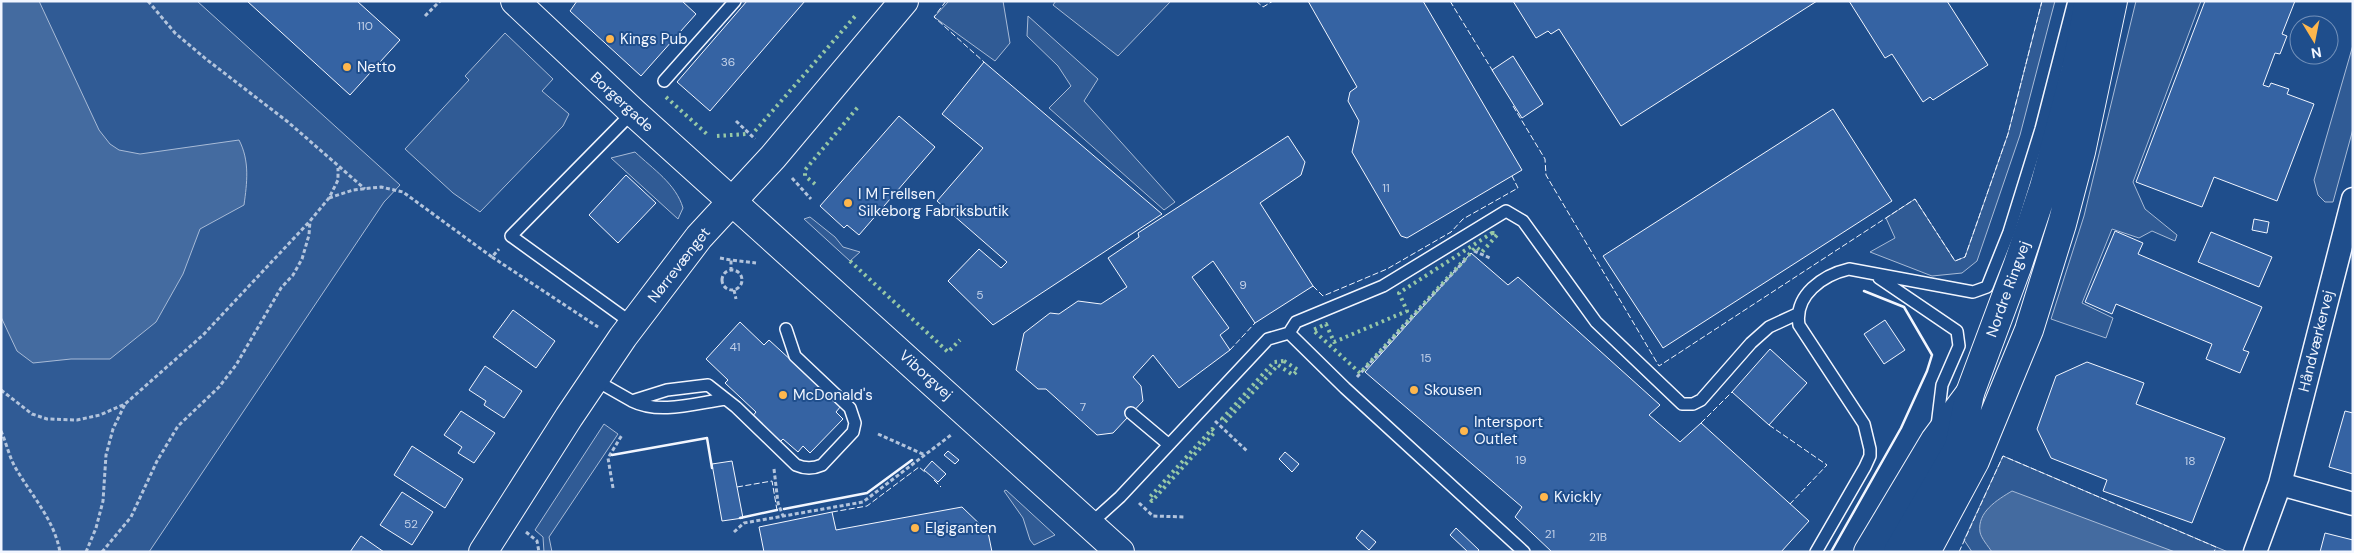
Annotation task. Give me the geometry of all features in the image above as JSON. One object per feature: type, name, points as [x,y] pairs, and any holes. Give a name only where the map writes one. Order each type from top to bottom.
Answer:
[{"type":"street","name":"Borgergade","points":[[515,1],[731,201]]},
{"type":"street","name":"Nørrevænget","points":[[490,547],[595,380],[627,333],[699,237],[774,156],[904,1]]},
{"type":"street","name":"Nordre Ringvej","points":[[1868,552],[1935,440],[1970,393],[2017,267],[2044,186],[2076,69],[2089,1]]},
{"type":"street","name":"Nordre Ringvej","points":[[1926,552],[1975,461],[2029,330],[2069,197],[2102,60],[2113,1]]},
{"type":"street","name":"Viborgvej","points":[[731,201],[1120,552]]},
{"type":"street","name":"Håndværkervej","points":[[2255,552],[2280,484],[2351,211]]},
{"type":"street","points":[[1898,552],[1959,447],[1970,393]]},
{"type":"street","points":[[2280,484],[2353,504]]},
{"type":"lane","points":[[664,81],[735,1]]},
{"type":"lane","points":[[1816,552],[1865,467],[1870,456],[1869,441],[1864,424],[1799,325],[1797,314],[1808,292],[1831,275],[1849,269],[1973,292],[1987,287],[2009,232],[2041,130],[2074,1]]},
{"type":"lane","points":[[627,333],[511,236],[633,112]]},
{"type":"lane","points":[[1089,524],[1120,497],[1268,339],[1289,333],[1296,322],[1383,286],[1506,210],[1523,221],[1596,322],[1682,404],[1693,404],[1701,400],[1751,343],[1770,327],[1797,314]]},
{"type":"lane","points":[[1876,275],[1957,331],[1959,346],[1942,385],[1935,440]]},
{"type":"lane","points":[[632,401],[667,390],[708,385],[726,399],[796,465],[802,468],[815,468],[822,465],[853,432],[855,423],[850,408],[795,356],[786,329]]},
{"type":"lane","points":[[1289,333],[1345,388],[1524,552]]},
{"type":"lane","points":[[595,380],[644,407],[667,408],[726,399]]},
{"type":"lane","points":[[1132,413],[1168,444]]},
{"type":"path","points":[[148,1],[175,33],[288,122],[338,168],[365,189]]},
{"type":"path","points":[[425,16],[440,1]]},
{"type":"path","points":[[736,120],[757,141]]},
{"type":"path","points":[[1,390],[32,414],[47,419],[77,420],[100,415],[125,404],[203,335],[310,221],[328,198],[338,180],[338,168]]},
{"type":"path","points":[[792,178],[811,198]]},
{"type":"path","points":[[328,198],[353,190],[380,187],[403,192],[492,257],[627,333]]},
{"type":"path","points":[[102,552],[131,518],[157,461],[178,426],[219,387],[236,365],[281,288],[293,275],[302,259],[309,235],[310,221]]},
{"type":"path","points":[[492,257],[511,236]]},
{"type":"path","points":[[1473,250],[1490,258]]},
{"type":"path","points":[[720,258],[756,263]]},
{"type":"path","points":[[1345,388],[1466,258]]},
{"type":"path","points":[[730,260],[731,271]]},
{"type":"path","points":[[731,271],[737,272],[742,280],[740,286],[734,290],[728,289],[723,282],[725,273],[731,271]]},
{"type":"path","points":[[734,290],[736,299]]},
{"type":"path","points":[[86,552],[96,528],[103,500],[106,455],[113,429],[125,404]]},
{"type":"path","points":[[734,532],[744,523],[863,502],[973,418]]},
{"type":"path","points":[[1216,422],[1247,451]]},
{"type":"path","points":[[1,431],[15,466],[44,510],[58,540],[60,552]]},
{"type":"path","points":[[878,434],[925,455]]},
{"type":"path","points":[[613,488],[608,458],[622,435]]},
{"type":"path","points":[[774,468],[778,502],[783,516]]},
{"type":"path","points":[[1144,508],[1154,516],[1185,517]]},
{"type":"shaded area","points":[[1,1],[197,1],[400,185],[384,202],[149,552],[1,552]]},
{"type":"shaded area","points":[[1,1],[39,1],[99,130],[110,144],[119,150],[140,154],[239,140],[245,156],[247,172],[244,205],[200,229],[183,274],[156,322],[110,359],[71,359],[33,363],[17,351],[1,317]]},
{"type":"shaded area","points":[[949,1],[1003,1],[1010,43],[995,61],[934,17]]},
{"type":"shaded area","points":[[1056,1],[1171,1],[1118,56],[1053,5]]},
{"type":"shaded area","points":[[2042,1],[2055,1],[2020,135],[1977,261],[1962,273],[1932,276],[1870,252],[1895,238],[1886,218],[1915,199],[1955,261],[1965,257],[2008,134]]},
{"type":"shaded area","points":[[2136,1],[2201,1],[2133,182],[2145,209],[2177,235],[2175,241],[2152,231],[2139,238],[2112,229],[2082,303],[2113,318],[2106,338],[2051,319],[2084,216]]},
{"type":"shaded area","points":[[1028,16],[1098,79],[1084,101],[1175,202],[1164,210],[1049,108],[1071,86],[1058,66],[1027,36]]},
{"type":"shaded area","points":[[505,33],[553,79],[542,91],[569,114],[563,126],[480,212],[453,193],[405,149],[469,80],[465,76]]},
{"type":"shaded area","points":[[2353,45],[2353,129],[2333,202],[2325,202],[2318,195],[2314,180]]},
{"type":"shaded area","points":[[635,152],[663,177],[680,199],[683,208],[678,219],[611,158]]},
{"type":"shaded area","points":[[810,217],[835,237],[843,247],[860,252],[850,261],[804,219]]},
{"type":"shaded area","points":[[604,424],[618,434],[549,537],[552,552],[544,552],[543,537],[535,530]]},
{"type":"shaded area","points":[[2003,456],[2228,552],[1972,552],[1964,540]]},
{"type":"shaded area","points":[[1006,490],[1055,535],[1034,545],[1030,540],[1023,518],[1004,491]]},
{"type":"shaded area","points":[[2012,491],[2175,552],[1992,552],[1980,532],[1982,518],[1989,507]]},
{"type":"building","name":"Netto","points":[[247,1],[357,1],[400,40],[350,95]]},
{"type":"building","points":[[577,1],[682,1],[696,14],[641,76],[570,11]]},
{"type":"building","points":[[747,1],[805,1],[710,111],[677,82]]},
{"type":"building","points":[[1308,1],[1423,1],[1522,170],[1407,238],[1401,236],[1352,152],[1359,121],[1348,101],[1350,92],[1357,87]]},
{"type":"building","points":[[1513,1],[1817,1],[1621,126],[1559,29],[1551,34],[1548,31],[1536,38]]},
{"type":"building","points":[[1849,1],[1947,1],[1988,65],[1933,100],[1930,97],[1923,102],[1892,54],[1885,58]]},
{"type":"building","points":[[2205,1],[2295,1],[2282,34],[2287,36],[2280,54],[2275,53],[2263,85],[2269,87],[2271,83],[2289,89],[2287,94],[2314,104],[2277,201],[2214,177],[2202,207],[2136,182]]},
{"type":"building","points":[[1513,56],[1543,104],[1522,118],[1492,70]]},
{"type":"building","points":[[984,62],[1162,214],[993,325],[948,281],[979,249],[1001,268],[1007,262],[937,201],[983,148],[942,114]]},
{"type":"building","points":[[1833,109],[1892,201],[1663,348],[1603,256]]},
{"type":"building","points":[[899,116],[935,147],[859,235],[847,225],[844,228],[820,206]]},
{"type":"building","points":[[1288,136],[1305,162],[1301,175],[1260,203],[1313,286],[1255,323],[1213,261],[1192,277],[1229,328],[1220,335],[1230,350],[1179,388],[1153,355],[1133,377],[1141,386],[1143,401],[1113,433],[1097,435],[1046,389],[1038,389],[1016,370],[1024,333],[1050,313],[1059,314],[1078,301],[1101,304],[1127,287],[1108,258],[1139,237],[1138,233]]},
{"type":"building","points":[[626,175],[656,203],[618,243],[589,215]]},
{"type":"building","points":[[2254,219],[2269,222],[2267,233],[2252,230]]},
{"type":"building","points":[[2115,231],[2143,243],[2138,254],[2262,307],[2243,350],[2249,352],[2240,373],[2206,359],[2212,344],[2116,304],[2112,314],[2085,302]]},
{"type":"building","points":[[2211,232],[2272,257],[2259,287],[2198,262]]},
{"type":"building","points":[[1471,253],[1508,285],[1518,277],[1660,405],[1649,415],[1680,442],[1701,423],[1809,521],[1781,552],[1552,552],[1515,517],[1522,507],[1365,372]]},
{"type":"building","points":[[513,310],[555,341],[536,368],[493,337]]},
{"type":"building","points":[[1885,320],[1905,350],[1884,364],[1864,334]]},
{"type":"building","name":"McDonald's","points":[[740,322],[764,345],[769,340],[841,406],[836,412],[843,419],[810,453],[803,446],[798,452],[783,439],[778,444],[751,418],[756,412],[725,383],[728,380],[706,359]]},
{"type":"building","points":[[1770,349],[1807,383],[1769,425],[1732,392]]},
{"type":"building","points":[[2087,362],[2144,383],[2136,404],[2225,438],[2192,523],[2103,491],[2107,480],[2051,458],[2037,429],[2056,376]]},
{"type":"building","points":[[485,366],[522,391],[504,418],[484,405],[486,401],[469,390]]},
{"type":"building","points":[[461,411],[495,433],[474,463],[458,453],[462,447],[444,435]]},
{"type":"building","points":[[2345,411],[2353,413],[2353,474],[2329,467]]},
{"type":"building","points":[[412,446],[463,479],[445,508],[394,475]]},
{"type":"building","points":[[948,451],[959,460],[955,464],[944,455]]},
{"type":"building","points":[[1285,452],[1299,464],[1292,472],[1279,459]]},
{"type":"building","points":[[732,461],[743,518],[722,521],[712,464]]},
{"type":"building","points":[[932,461],[946,474],[938,482],[924,470]]},
{"type":"building","points":[[402,492],[433,512],[412,545],[380,525]]},
{"type":"building","name":"Elgiganten","points":[[962,507],[988,532],[992,552],[764,552],[759,527],[832,512],[836,530]]},
{"type":"building","points":[[1456,528],[1479,550],[1477,552],[1468,552],[1450,535]]},
{"type":"building","points":[[1362,530],[1376,542],[1369,550],[1356,538]]},
{"type":"building","points":[[2325,533],[2353,540],[2353,552],[2320,552]]},
{"type":"building","points":[[361,536],[384,552],[350,552]]},
{"type":"hedge","points":[[755,131],[857,14]]},
{"type":"hedge","points":[[666,97],[709,136]]},
{"type":"hedge","points":[[815,184],[805,176],[805,170],[858,107]]},
{"type":"hedge","points":[[717,136],[746,134]]},
{"type":"hedge","points":[[1492,233],[1497,235],[1482,252],[1476,247],[1360,373],[1313,330],[1326,324],[1334,342],[1407,311],[1399,293],[1492,233]]},
{"type":"hedge","points":[[850,261],[948,352],[960,340]]},
{"type":"hedge","points":[[1284,361],[1298,370],[1293,375],[1278,365],[1225,422],[1222,419],[1274,362],[1284,361]]},
{"type":"hedge","points":[[1212,429],[1215,432],[1152,501],[1149,498],[1212,429]]},
{"type":"fence","points":[[946,1],[934,17],[984,62]]},
{"type":"fence","points":[[1256,1],[1263,7],[1273,1]]},
{"type":"fence","points":[[1450,1],[1494,73]]},
{"type":"fence","points":[[1513,106],[1545,159],[1546,175],[1659,366],[1915,199],[1955,261],[1965,257],[2008,134],[2042,1]]},
{"type":"fence","points":[[1313,286],[1323,296],[1387,269],[1451,232],[1463,219],[1518,188],[1512,176]]},
{"type":"fence","points":[[1230,350],[1255,323]]},
{"type":"fence","points":[[1701,423],[1732,392]]},
{"type":"fence","points":[[1769,425],[1827,465],[1790,504]]},
{"type":"fence","points":[[1959,552],[2003,456],[2216,547],[2214,552]]},
{"type":"fence","points":[[832,512],[867,506],[919,467],[926,473]]},
{"type":"fence","points":[[934,480],[941,487]]},
{"type":"fence","points":[[737,487],[772,481],[777,510]]},
{"type":"wall","points":[[1831,552],[1901,428],[1927,371],[1932,355],[1904,307],[1864,291]]},
{"type":"wall","points":[[612,455],[707,438],[712,468]]},
{"type":"wall","points":[[784,509],[867,493],[912,460]]},
{"type":"wall","points":[[740,518],[777,510]]},
{"type":"place","name":"Kings Pub","points":[[610,39]]},
{"type":"place","name":"Netto","points":[[347,67]]},
{"type":"place","name":"I M Frellsen Silkeborg Fabriksbutik","points":[[848,203]]},
{"type":"place","name":"Skousen","points":[[1414,390]]},
{"type":"place","name":"McDonald's","points":[[783,395]]},
{"type":"place","name":"Intersport Outlet","points":[[1464,431]]},
{"type":"place","name":"Kvickly","points":[[1544,497]]},
{"type":"place","name":"Elgiganten","points":[[915,528]]}]
